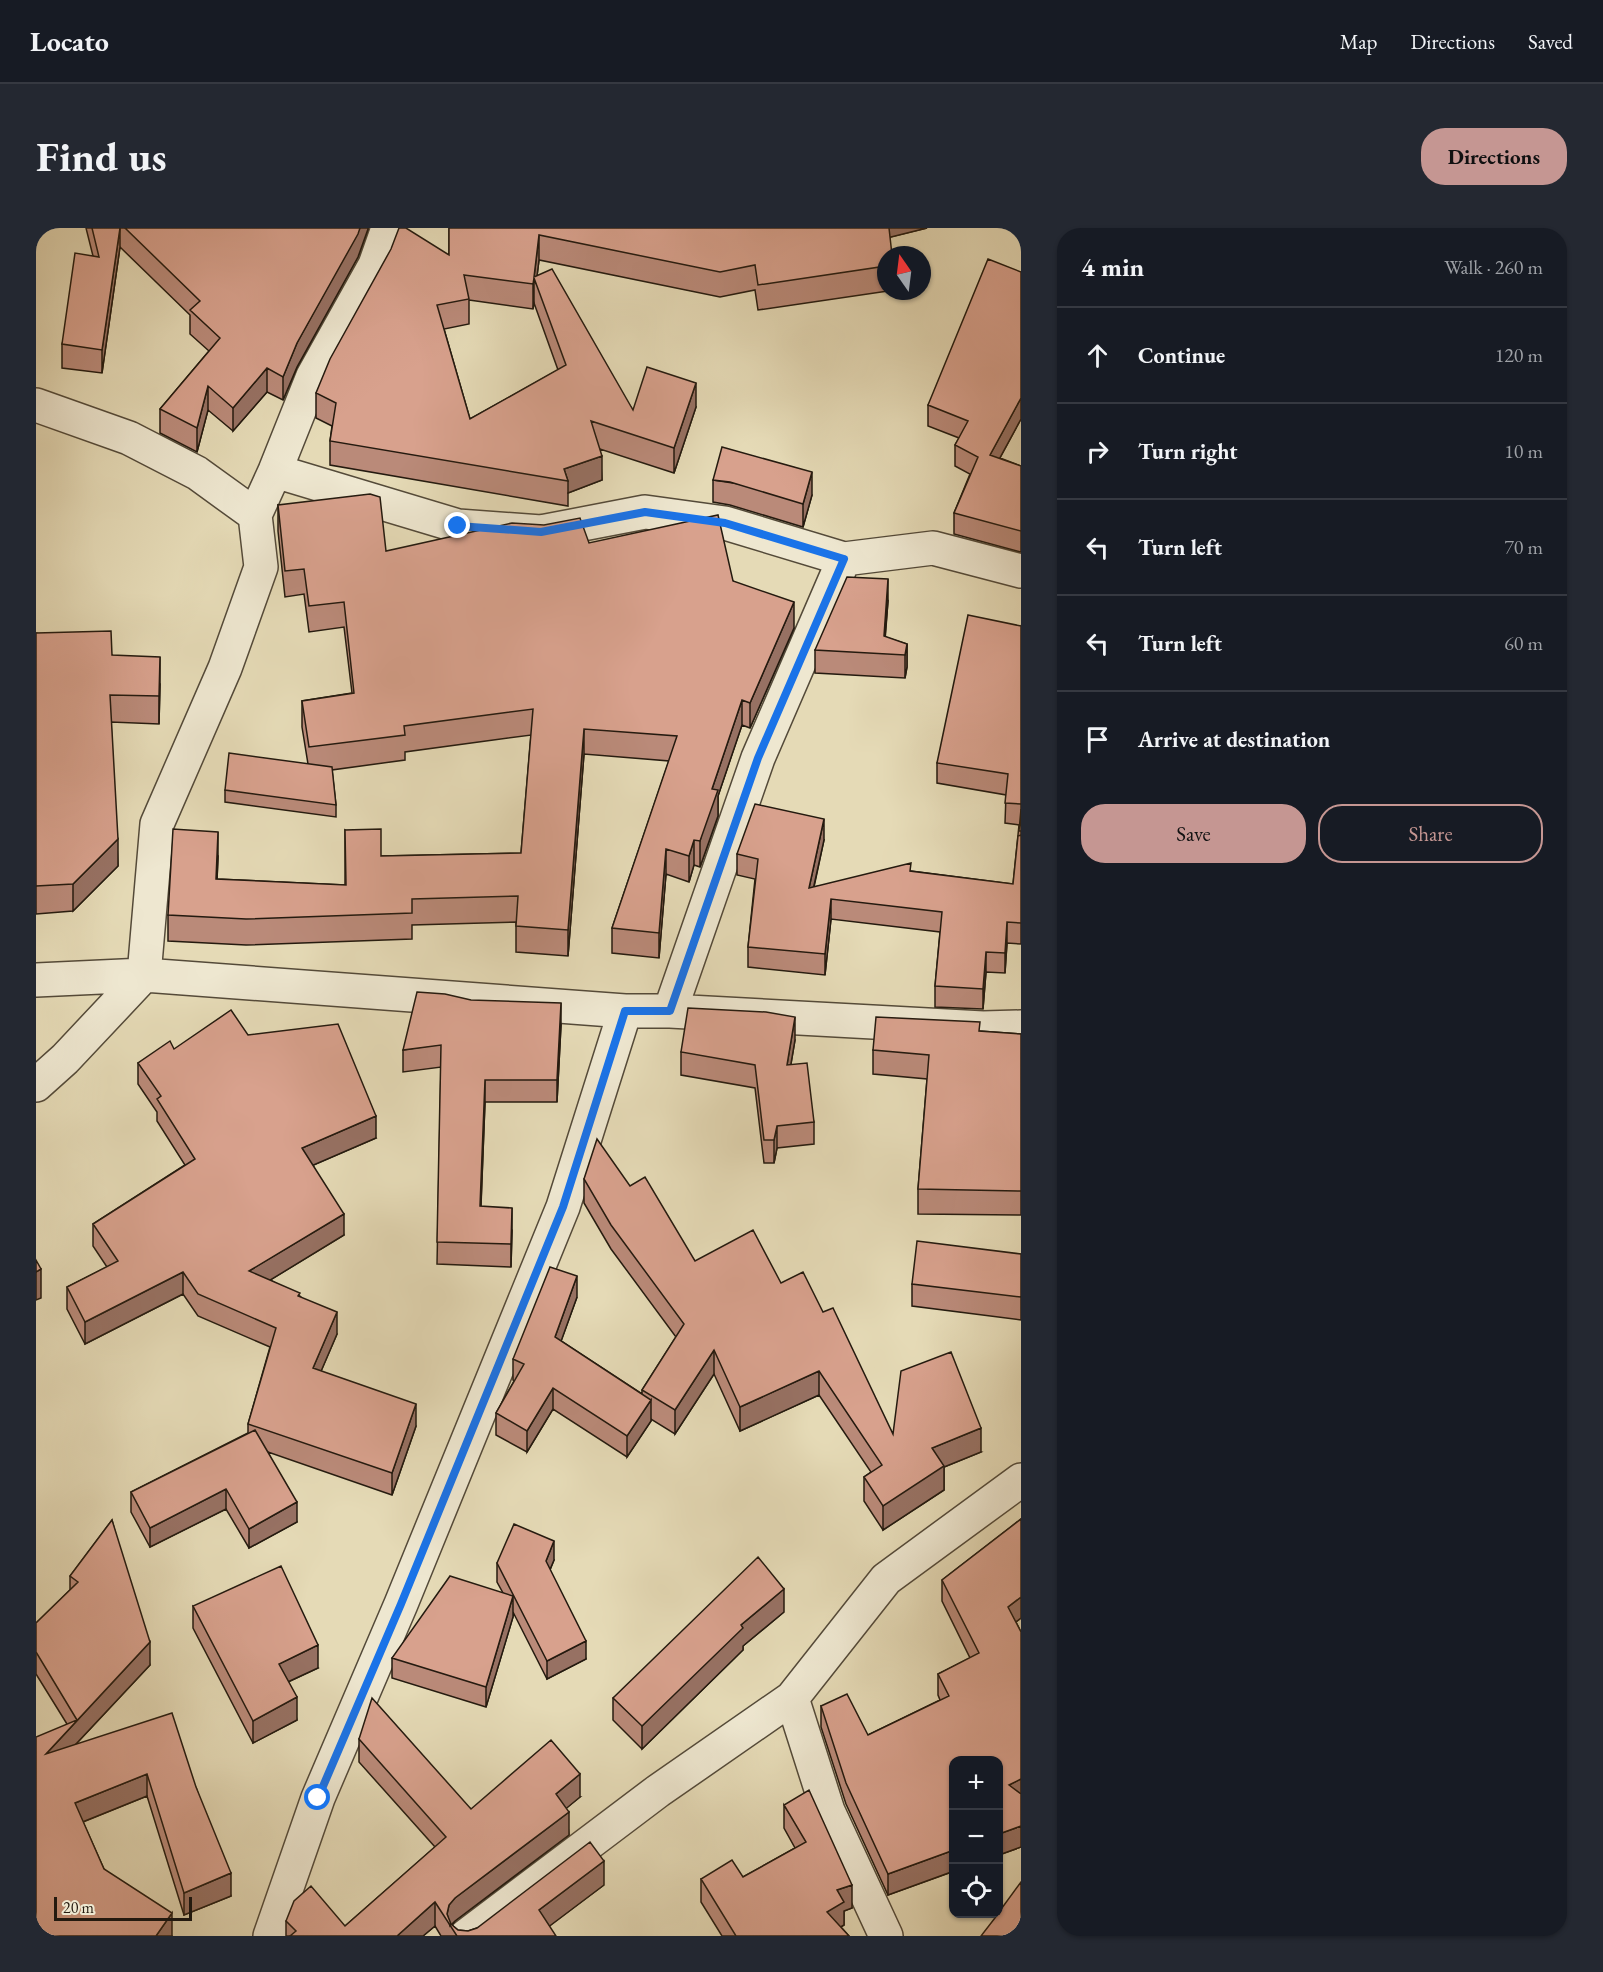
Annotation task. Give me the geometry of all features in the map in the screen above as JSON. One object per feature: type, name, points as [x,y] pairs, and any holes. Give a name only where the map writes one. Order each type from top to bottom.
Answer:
[{"type":"street","points":[[36,1085],[65,1059],[144,975],[157,824],[225,668],[261,567],[255,515],[313,376],[375,265],[388,228]]},
{"type":"street","points":[[36,405],[129,438],[197,473],[255,515]]},
{"type":"street","points":[[275,471],[458,526],[541,532],[645,512],[725,523],[844,559],[933,548],[1021,571]]},
{"type":"street","points":[[670,1011],[758,758],[844,559]]},
{"type":"street","points":[[36,980],[144,975],[625,1011],[670,1011],[983,1028],[1021,1027]]},
{"type":"street","points":[[270,1936],[318,1798],[406,1593],[563,1207],[625,1011]]},
{"type":"street","points":[[466,1936],[658,1791],[792,1698],[886,1579],[1021,1480]]},
{"type":"street","points":[[792,1698],[828,1811],[886,1936]]},
{"type":"building","points":[[92,228],[120,228],[102,350],[62,344],[75,253],[99,257]]},
{"type":"building","points":[[125,228],[360,228],[297,343],[283,377],[267,368],[233,408],[208,386],[197,428],[160,409],[220,338],[190,310],[200,301]]},
{"type":"building","points":[[399,228],[406,228],[449,255],[449,228],[889,228],[891,246],[877,246],[877,267],[758,285],[755,265],[720,272],[539,235],[534,277],[552,269],[633,410],[647,367],[696,383],[674,448],[591,421],[602,456],[564,469],[568,481],[330,441],[336,403],[316,393],[330,359],[391,249]],"holes":[[[464,275],[533,284],[534,278],[566,365],[470,419],[437,305],[469,299]]]},
{"type":"building","points":[[988,259],[1021,272],[1021,398],[990,455],[1021,466],[1021,531],[954,513],[978,457],[955,445],[968,421],[928,405]]},
{"type":"building","points":[[722,447],[812,472],[803,504],[730,482],[713,480]]},
{"type":"building","points":[[370,494],[380,497],[386,551],[512,523],[544,525],[580,518],[589,543],[718,515],[733,581],[794,602],[750,703],[742,700],[712,789],[718,790],[700,841],[694,840],[689,856],[666,849],[659,933],[612,928],[677,736],[584,729],[568,930],[516,926],[518,896],[412,899],[412,913],[246,919],[168,915],[173,829],[218,832],[216,879],[346,885],[345,830],[381,829],[381,856],[521,853],[533,709],[404,726],[405,735],[309,747],[302,701],[354,693],[344,602],[309,606],[304,569],[285,571],[278,505]]},
{"type":"building","points":[[847,577],[888,579],[884,636],[907,644],[905,655],[815,650]]},
{"type":"building","points":[[968,615],[1021,626],[1021,804],[1005,803],[1008,774],[937,763]]},
{"type":"building","points":[[111,631],[112,655],[160,657],[159,696],[110,695],[118,839],[73,884],[36,886],[36,633]]},
{"type":"building","points":[[229,753],[332,767],[336,805],[225,790]]},
{"type":"building","points":[[755,804],[824,819],[809,888],[911,863],[910,871],[1013,884],[1018,836],[1021,835],[1021,923],[1007,922],[1005,953],[986,952],[983,989],[935,986],[942,912],[831,899],[825,954],[748,947],[758,859],[737,854]]},
{"type":"building","points":[[417,992],[445,994],[471,1000],[561,1003],[557,1080],[485,1080],[480,1206],[512,1208],[511,1244],[437,1242],[441,1045],[403,1050]]},
{"type":"building","points":[[688,1008],[766,1012],[795,1017],[787,1065],[807,1063],[814,1122],[777,1126],[774,1140],[764,1140],[755,1065],[681,1052]]},
{"type":"building","points":[[231,1010],[248,1035],[338,1024],[376,1116],[302,1148],[344,1214],[249,1271],[300,1293],[298,1296],[337,1312],[313,1368],[416,1404],[392,1473],[248,1424],[276,1328],[198,1294],[183,1272],[85,1322],[67,1287],[118,1261],[93,1224],[195,1159],[157,1099],[161,1096],[138,1063],[170,1041],[174,1049]]},
{"type":"building","points":[[876,1017],[980,1022],[979,1031],[1021,1034],[1021,1191],[918,1189],[929,1055],[873,1050]]},
{"type":"building","points":[[597,1139],[630,1186],[645,1177],[695,1261],[753,1230],[781,1283],[803,1272],[823,1312],[833,1308],[893,1434],[901,1371],[951,1352],[981,1428],[932,1448],[944,1466],[883,1506],[864,1477],[882,1465],[819,1371],[740,1407],[714,1350],[675,1410],[642,1390],[684,1324],[611,1225],[584,1179]]},
{"type":"building","points":[[917,1241],[1021,1254],[1021,1297],[912,1284]]},
{"type":"building","points":[[36,1260],[41,1269],[36,1272]]},
{"type":"building","points":[[550,1267],[577,1276],[555,1337],[651,1400],[627,1436],[553,1388],[527,1431],[496,1413],[524,1364],[513,1359]]},
{"type":"building","points":[[255,1430],[297,1502],[249,1529],[226,1489],[150,1528],[131,1492]]},
{"type":"building","points":[[1021,1519],[1021,1597],[1008,1607],[1021,1632],[1021,1779],[1009,1785],[1021,1794],[1021,1826],[1003,1833],[1003,1756],[949,1756],[949,1852],[888,1874],[846,1783],[821,1706],[847,1694],[868,1735],[949,1696],[938,1674],[979,1653],[942,1580]]},
{"type":"building","points":[[112,1520],[150,1642],[46,1754],[172,1713],[196,1787],[231,1873],[184,1893],[147,1774],[75,1803],[104,1869],[172,1913],[156,1936],[36,1936],[36,1737],[77,1720],[36,1652],[36,1623],[78,1582],[70,1576]]},
{"type":"building","points":[[514,1524],[554,1541],[546,1561],[586,1641],[547,1661],[497,1563]]},
{"type":"building","points":[[758,1557],[784,1589],[741,1625],[743,1628],[642,1726],[613,1698]]},
{"type":"building","points":[[281,1566],[318,1645],[279,1664],[297,1697],[253,1721],[193,1606]]},
{"type":"building","points":[[450,1576],[513,1596],[486,1687],[392,1658]]},
{"type":"building","points":[[372,1698],[471,1809],[551,1740],[580,1774],[556,1794],[569,1812],[455,1898],[449,1905],[447,1914],[451,1924],[458,1930],[468,1931],[477,1928],[590,1842],[604,1861],[539,1910],[556,1936],[457,1936],[435,1902],[397,1936],[290,1936],[296,1931],[286,1921],[294,1901],[311,1886],[345,1926],[446,1837],[359,1739]]},
{"type":"building","points":[[809,1790],[852,1885],[837,1890],[844,1902],[827,1912],[849,1936],[736,1936],[701,1879],[732,1860],[743,1877],[806,1842],[784,1805]]},
{"type":"building","points":[[1021,1882],[1021,1936],[981,1936],[995,1918],[1003,1918],[1003,1907]]},
{"type":"route","points":[[318,1798],[401,1604],[563,1207],[625,1011],[670,1011],[758,758],[844,559],[725,523],[645,512],[541,532],[458,526]]}]
